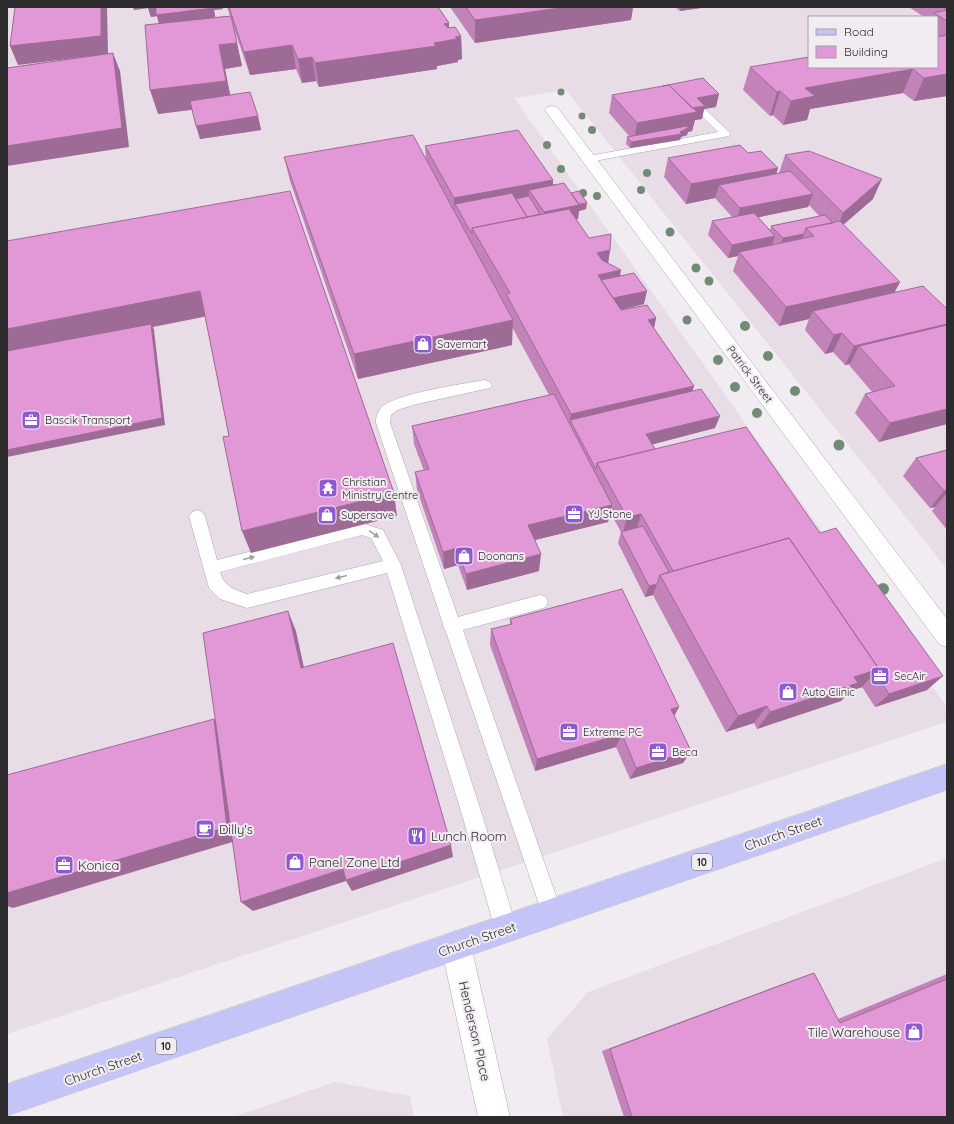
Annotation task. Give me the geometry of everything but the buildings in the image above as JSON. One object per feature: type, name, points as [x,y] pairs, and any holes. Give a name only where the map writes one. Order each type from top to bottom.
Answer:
[{"type":"main road","name":"Church Street","points":[[7,1100],[947,777]]},
{"type":"street","name":"Patrick Street","points":[[552,110],[947,637]]},
{"type":"street","name":"Henderson Place","points":[[456,946],[494,1117]]},
{"type":"lane","points":[[589,159],[726,134],[703,112]]},
{"type":"lane","points":[[485,385],[401,403],[387,410],[382,418],[385,431],[451,626],[552,913]]},
{"type":"lane","points":[[197,516],[215,583],[226,594],[247,601],[393,565]]},
{"type":"lane","points":[[211,568],[362,529],[377,534],[393,565],[470,808],[506,929]]},
{"type":"lane","points":[[451,626],[540,602]]},
{"type":"shaded area","points":[[7,7],[947,7],[947,569],[566,90],[514,98],[947,707],[947,722],[7,1034]]},
{"type":"shaded area","points":[[947,858],[947,1117],[563,1117],[547,1039],[588,992]]},
{"type":"shaded area","points":[[335,1082],[410,1096],[414,1117],[233,1117]]},
{"type":"place","name":"Savemart","points":[[423,344]]},
{"type":"place","name":"Bascik Transport","points":[[31,420]]},
{"type":"place","name":"Christian Ministry Centre","points":[[328,488]]},
{"type":"place","name":"YJ Stone","points":[[574,514]]},
{"type":"place","name":"Supersave","points":[[327,515]]},
{"type":"place","name":"Doonans","points":[[464,556]]},
{"type":"place","name":"SecAir","points":[[880,676]]},
{"type":"place","name":"Auto Clinic","points":[[788,692]]},
{"type":"place","name":"Extreme PC","points":[[569,732]]},
{"type":"place","name":"Beca","points":[[658,752]]},
{"type":"place","name":"Dilly's","points":[[205,829]]},
{"type":"place","name":"Lunch Room","points":[[417,836]]},
{"type":"place","name":"Panel Zone Ltd","points":[[295,862]]},
{"type":"place","name":"Konica","points":[[64,865]]},
{"type":"place","name":"Tile Warehouse","points":[[914,1032]]}]
